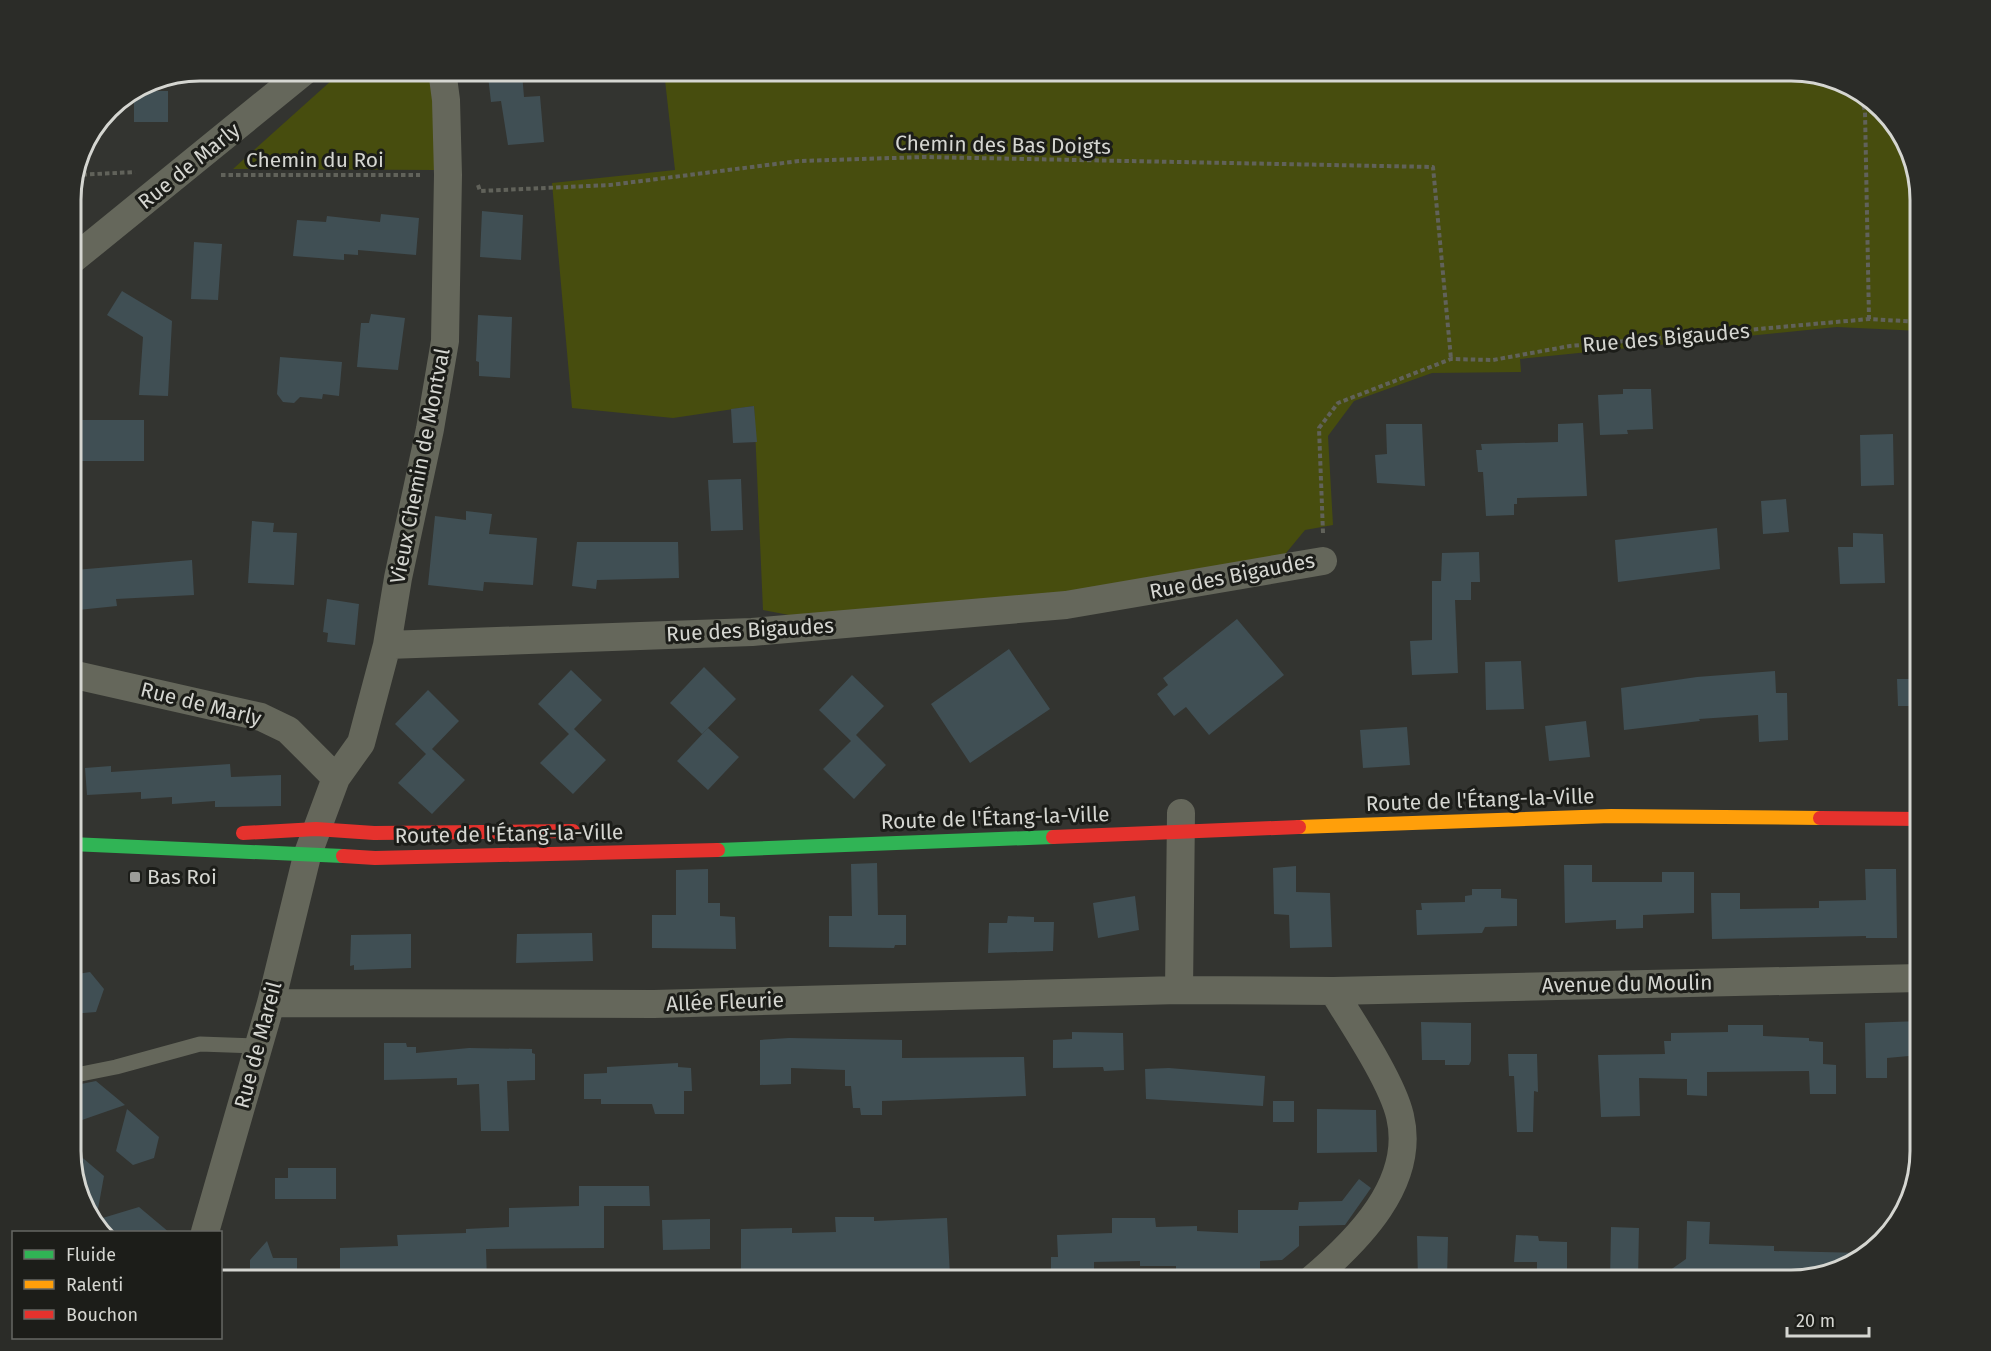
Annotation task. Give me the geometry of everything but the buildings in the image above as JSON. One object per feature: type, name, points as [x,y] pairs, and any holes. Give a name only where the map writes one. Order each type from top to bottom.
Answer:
[{"type":"street","name":"Rue de Marly","points":[[81,253],[293,81]]},
{"type":"street","name":"Vieux Chemin de Montval","points":[[336,778],[361,743],[387,645],[445,341],[448,175],[443,81]]},
{"type":"street","name":"Rue des Bigaudes","points":[[387,645],[752,632],[1066,606],[1323,561]]},
{"type":"street","name":"Rue de Marly","points":[[81,676],[261,717],[288,730],[336,778]]},
{"type":"street","points":[[311,843],[336,778]]},
{"type":"street","name":"Route de l'Étang-la-Ville","points":[[231,834],[311,843],[375,858],[518,855],[624,847],[1181,818],[1611,816],[1910,819]]},
{"type":"street","points":[[1179,990],[1181,818]]},
{"type":"street","points":[[517,831],[518,855]]},
{"type":"street","name":"Route de l'Étang-la-Ville","points":[[81,844],[231,849],[311,843],[374,834],[588,831]]},
{"type":"street","points":[[81,839],[187,834]]},
{"type":"street","name":"Rue de Mareil","points":[[207,1231],[271,1003],[311,843]]},
{"type":"street","name":"Avenue du Moulin","points":[[1179,990],[1333,991],[1910,978]]},
{"type":"street","name":"Allée Fleurie","points":[[271,1003],[654,1004],[1179,990]]},
{"type":"street","points":[[1323,1270],[1370,1221],[1391,1188],[1401,1153],[1400,1116],[1396,1106],[1370,1054],[1333,991]]},
{"type":"lane","points":[[81,1074],[200,1044],[259,1046]]},
{"type":"path","points":[[1864,107],[1869,320]]},
{"type":"path","name":"Chemin des Bas Doigts","points":[[476,180],[480,191],[610,185],[799,162],[924,157],[1433,167],[1452,359]]},
{"type":"path","points":[[84,175],[140,171]]},
{"type":"path","name":"Chemin du Roi","points":[[183,172],[224,176],[448,175]]},
{"type":"path","name":"Rue des Bigaudes","points":[[1323,561],[1319,428],[1338,403],[1452,359],[1493,360],[1570,346],[1869,320],[1910,322]]},
{"type":"green space","points":[[331,81],[432,81],[435,170],[233,169]]},
{"type":"green space","points":[[665,81],[1807,82],[1837,90],[1857,101],[1880,122],[1898,147],[1908,177],[1910,192],[1910,331],[1837,327],[1520,359],[1521,372],[1432,373],[1354,401],[1328,436],[1333,525],[1305,530],[1277,564],[1058,602],[789,615],[763,610],[754,406],[673,418],[572,408],[552,183],[675,170]]},
{"type":"traffic: fast","points":[[718,850],[1053,837]]},
{"type":"traffic: fast","points":[[81,844],[343,856]]},
{"type":"traffic: slow","points":[[1299,827],[1611,816],[1820,818]]},
{"type":"traffic: jam","points":[[1820,818],[1910,819]]},
{"type":"traffic: jam","points":[[1053,837],[1299,827]]},
{"type":"traffic: jam","points":[[243,833],[316,829],[374,833],[573,831]]},
{"type":"traffic: jam","points":[[343,856],[375,858],[718,850]]},
{"type":"place","name":"Bas Roi","points":[[135,877]]}]
